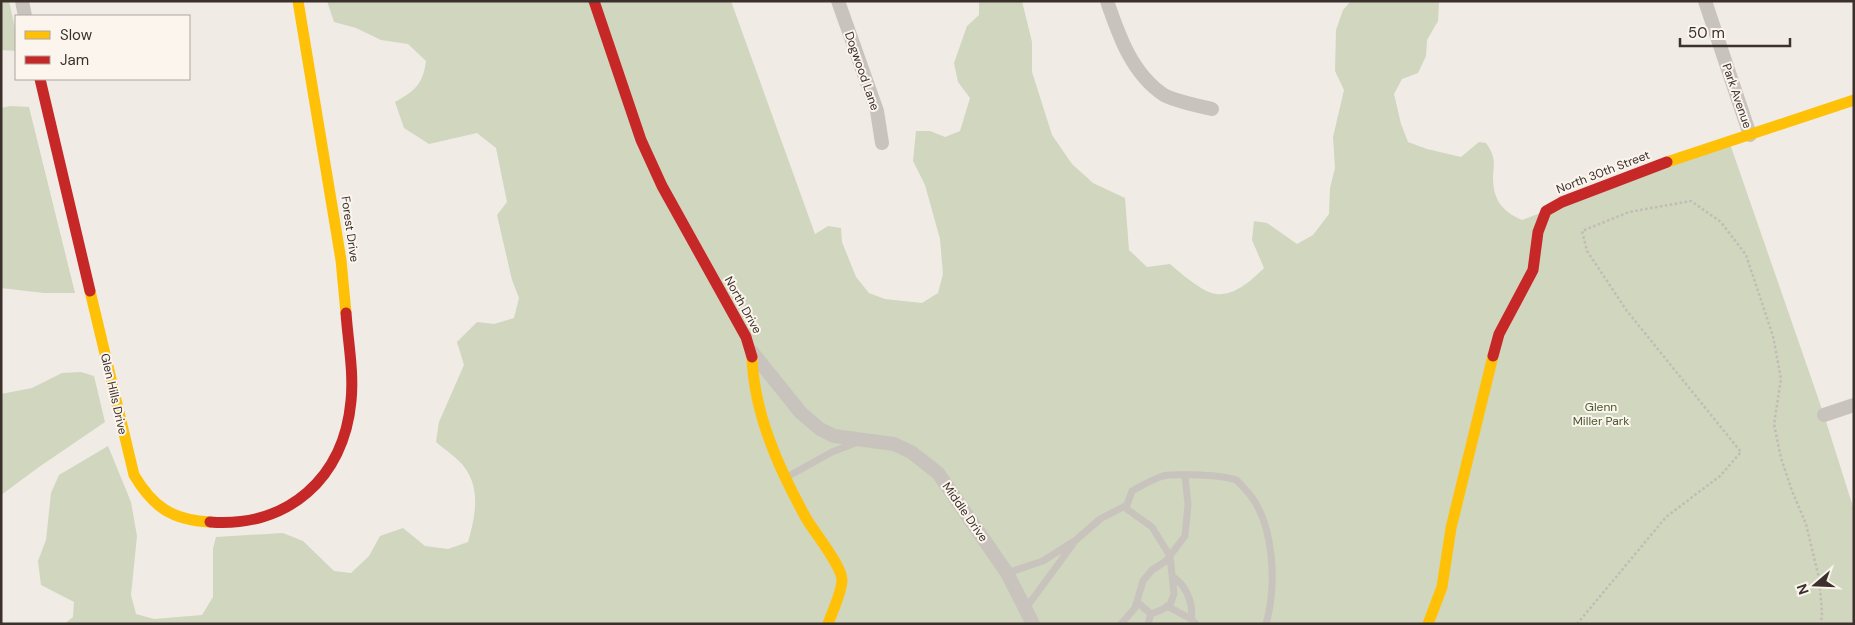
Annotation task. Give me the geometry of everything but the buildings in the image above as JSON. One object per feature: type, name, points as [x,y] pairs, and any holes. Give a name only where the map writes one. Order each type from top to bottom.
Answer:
[{"type":"street","points":[[22,1],[26,15]]},
{"type":"street","name":"Forest Drive","points":[[298,1],[339,251],[352,388],[349,419],[340,450],[334,461]]},
{"type":"street","name":"North Drive","points":[[594,1],[641,140],[662,186],[746,337],[752,352],[753,379],[769,436],[786,478],[807,520],[838,567],[842,579],[841,586],[828,624]]},
{"type":"street","name":"Dogwood Lane","points":[[838,1],[877,110],[882,142]]},
{"type":"street","points":[[1107,1],[1128,55],[1139,72],[1165,95],[1212,109]]},
{"type":"street","name":"Park Avenue","points":[[1705,1],[1750,135]]},
{"type":"street","name":"Glen Hills Drive","points":[[40,80],[128,456],[134,474],[146,495],[165,509],[186,520],[215,523],[243,521],[265,516],[295,503],[320,481],[334,461]]},
{"type":"street","name":"North 30th Street","points":[[1428,624],[1442,588],[1451,528],[1499,334],[1534,270],[1538,232],[1546,211],[1562,202],[1700,150],[1854,100]]},
{"type":"street","name":"Middle Drive","points":[[752,352],[801,413],[820,429],[834,436],[894,444],[911,452],[938,473],[1007,572],[1033,624]]},
{"type":"street","points":[[1824,415],[1854,405]]},
{"type":"lane","points":[[786,478],[832,452],[863,440]]},
{"type":"lane","points":[[1007,572],[1043,561],[1076,540],[1100,519],[1128,505],[1132,491],[1163,476],[1204,475],[1237,480],[1252,496],[1265,524],[1271,554],[1271,606],[1266,624]]},
{"type":"lane","points":[[1122,624],[1135,608],[1143,581],[1152,570],[1166,561],[1185,536],[1188,504],[1184,476]]},
{"type":"lane","points":[[1124,507],[1152,527],[1170,556],[1174,594],[1170,604],[1150,614]]},
{"type":"lane","points":[[1026,608],[1076,540]]},
{"type":"lane","points":[[1173,577],[1180,581],[1186,589],[1193,622]]},
{"type":"lane","points":[[1137,602],[1150,614]]},
{"type":"lane","points":[[1167,606],[1193,622]]},
{"type":"lane","points":[[1148,624],[1150,614]]},
{"type":"path","points":[[1577,624],[1666,517],[1720,476],[1741,452],[1627,311],[1587,251],[1582,231],[1629,212],[1691,201],[1721,222],[1746,256],[1773,336],[1781,379],[1774,424],[1781,458],[1806,524],[1819,578],[1822,612],[1821,624]]},
{"type":"green space","points":[[1,1],[9,1],[15,28],[15,51],[1,50]]},
{"type":"green space","name":"Glenn Miller Park","points":[[327,1],[731,1],[815,234],[828,226],[841,228],[842,242],[856,277],[869,293],[885,299],[922,303],[938,293],[943,274],[940,239],[925,185],[913,161],[916,131],[930,131],[945,137],[960,131],[970,98],[958,82],[954,63],[967,26],[979,15],[979,1],[1022,1],[1032,42],[1032,72],[1052,135],[1072,164],[1093,183],[1125,198],[1129,250],[1147,267],[1170,264],[1211,293],[1223,294],[1236,290],[1249,282],[1264,268],[1252,240],[1254,221],[1267,223],[1297,244],[1313,235],[1329,214],[1330,188],[1335,168],[1333,137],[1344,90],[1335,71],[1336,30],[1343,10],[1351,1],[1439,1],[1438,21],[1427,40],[1426,56],[1418,73],[1402,79],[1394,94],[1401,124],[1408,142],[1427,149],[1461,157],[1479,142],[1486,143],[1494,159],[1493,185],[1497,198],[1504,209],[1515,217],[1522,220],[1729,141],[1824,415],[1854,510],[1854,624],[64,624],[73,617],[74,602],[41,585],[38,561],[46,540],[51,493],[59,475],[108,446],[131,502],[137,536],[131,595],[136,614],[154,619],[202,615],[213,597],[213,548],[216,537],[283,533],[303,541],[334,571],[351,573],[369,556],[380,536],[403,528],[425,546],[448,549],[468,542],[475,504],[473,485],[462,464],[436,442],[439,422],[464,365],[457,342],[477,322],[494,324],[514,318],[519,298],[512,280],[497,215],[507,202],[496,148],[477,133],[429,144],[404,128],[395,102],[417,86],[423,76],[426,61],[408,44],[381,40],[356,28],[334,22]]},
{"type":"green space","points":[[10,106],[29,107],[75,293],[44,293],[1,288],[1,108]]},
{"type":"green space","points":[[81,372],[94,376],[105,422],[1,495],[1,394],[32,388],[62,373]]},
{"type":"traffic: slow","points":[[298,1],[341,260],[346,313]]},
{"type":"traffic: slow","points":[[1667,162],[1854,100]]},
{"type":"traffic: slow","points":[[90,291],[134,475],[149,496],[165,510],[185,518],[210,522]]},
{"type":"traffic: slow","points":[[1428,624],[1442,587],[1451,528],[1493,356]]},
{"type":"traffic: slow","points":[[752,357],[757,399],[778,461],[806,518],[833,558],[841,574],[840,590],[828,624]]},
{"type":"traffic: jam","points":[[594,1],[641,140],[662,186],[746,337],[752,357]]},
{"type":"traffic: jam","points":[[40,80],[90,291]]},
{"type":"traffic: jam","points":[[1493,356],[1499,334],[1533,270],[1538,232],[1546,211],[1562,202],[1667,162]]},
{"type":"traffic: jam","points":[[210,522],[238,522],[264,516],[287,507],[307,493],[324,475],[337,453],[346,429],[351,401],[351,368],[346,313]]}]
